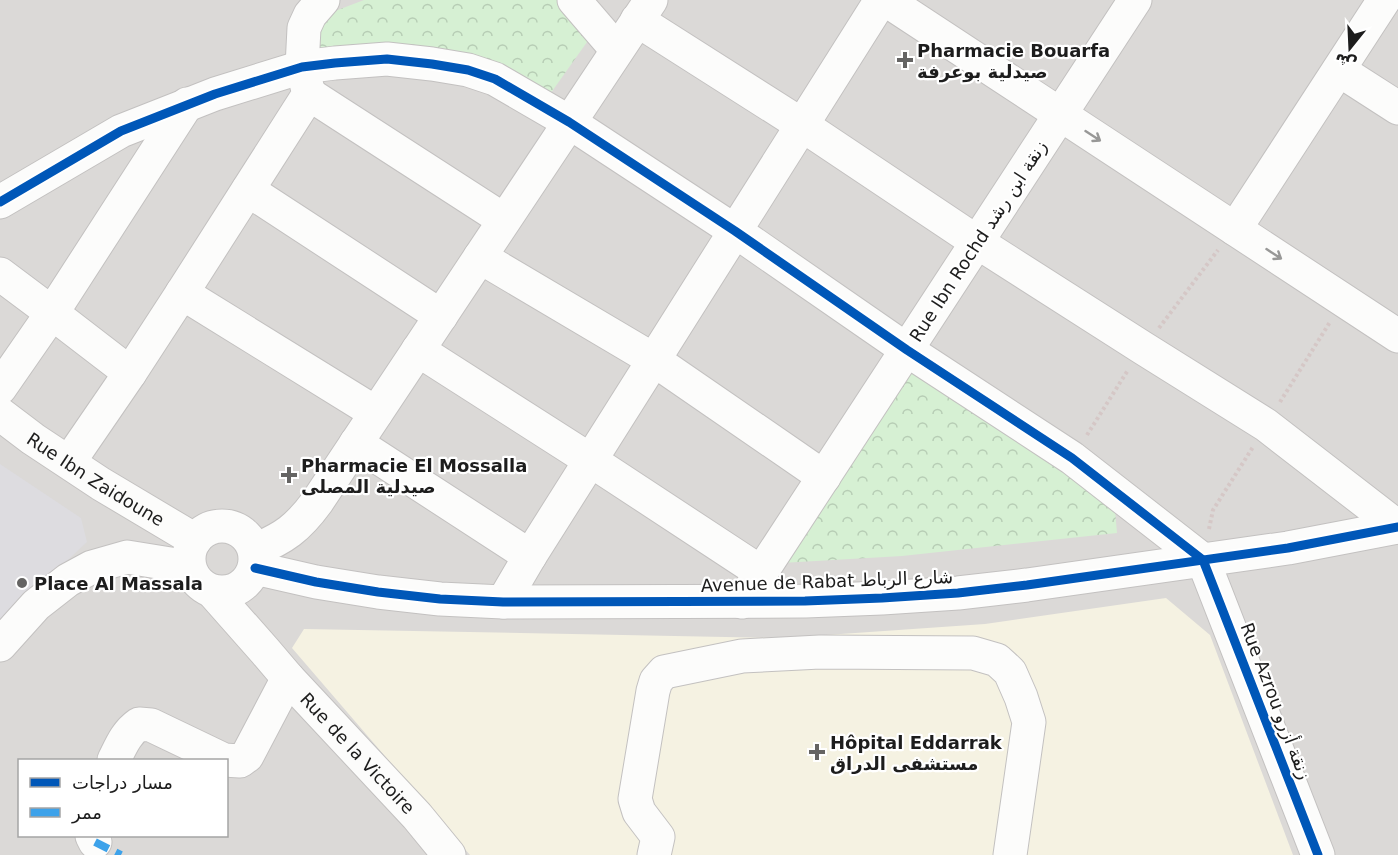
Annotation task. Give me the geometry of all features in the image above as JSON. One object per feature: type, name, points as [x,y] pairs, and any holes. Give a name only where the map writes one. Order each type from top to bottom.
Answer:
[{"type":"street","points":[[69,462],[130,373],[248,190],[305,81],[304,28],[310,15],[323,0]]},
{"type":"street","points":[[574,0],[617,50]]},
{"type":"street","points":[[503,602],[590,460],[881,0]]},
{"type":"street","points":[[886,0],[1398,336]]},
{"type":"street","name":"Rue Ibn Rochd زنقة ابن رشد","points":[[741,602],[1135,0]]},
{"type":"street","points":[[1235,229],[1384,0]]},
{"type":"street","points":[[265,651],[251,568],[250,540],[233,528],[222,526],[212,527],[202,532],[192,553],[194,577],[201,586],[223,593],[234,591],[251,568],[273,543],[305,519],[644,10],[802,125],[977,242],[1266,425],[1398,526]]},
{"type":"street","points":[[0,202],[121,131],[215,94],[305,81],[335,63],[387,59],[468,70],[495,79],[570,122],[735,231],[907,350],[1072,458],[1203,560]]},
{"type":"street","points":[[1339,70],[1398,108]]},
{"type":"street","points":[[305,81],[504,220]]},
{"type":"street","points":[[0,388],[52,313],[187,104]]},
{"type":"street","points":[[248,190],[441,316]]},
{"type":"street","points":[[480,257],[654,360],[824,477]]},
{"type":"street","points":[[0,274],[130,373]]},
{"type":"street","points":[[182,293],[376,413]]},
{"type":"street","points":[[418,350],[762,573]]},
{"type":"street","name":"Rue Ibn Zaidoune","points":[[0,414],[101,484],[192,553]]},
{"type":"street","points":[[356,443],[530,556]]},
{"type":"street","name":"Avenue de Rabat شارع الرباط","points":[[251,568],[316,582],[441,599],[503,602],[816,601],[958,593],[1027,585],[1288,548],[1398,526]]},
{"type":"street","points":[[1,645],[36,605],[68,580],[92,567],[127,557],[192,553]]},
{"type":"street","name":"Rue Azrou زنقة أزرو","points":[[1203,560],[1318,855]]},
{"type":"street","name":"Rue de la Victoire","points":[[212,591],[288,678],[417,816],[449,855]]},
{"type":"street","points":[[654,855],[658,837],[639,812],[635,799],[656,681],[664,672],[742,656],[820,652],[973,653],[997,660],[1010,672],[1029,722],[1010,855]]},
{"type":"street","points":[[228,760],[240,761],[247,756],[288,678]]},
{"type":"street","points":[[115,759],[131,729],[139,724],[151,725],[222,759]]},
{"type":"shaded area","points":[[0,0],[1398,0],[1398,855],[0,855]]},
{"type":"shaded area","name":"Place Al Massala","points":[[0,464],[81,518],[87,542],[0,624]]},
{"type":"shaded area","name":"Hôpital Eddarrak مستشفى الدراق","points":[[1166,598],[1210,635],[1293,855],[470,855],[292,648],[304,629],[783,638],[985,624]]},
{"type":"green space","points":[[364,0],[561,0],[592,35],[548,97],[315,59],[309,21]]},
{"type":"green space","points":[[907,348],[1113,487],[1117,533],[902,556],[764,564]]},
{"type":"marked path","points":[[95,842],[121,855]]},
{"type":"cycle path","points":[[0,202],[121,131],[215,94],[302,67],[387,59],[468,70],[495,79],[569,122],[735,231],[907,350],[1072,458],[1203,560],[1318,855]]},
{"type":"cycle path","points":[[255,568],[316,582],[440,599],[503,602],[805,601],[958,593],[1027,585],[1288,548],[1398,527]]},
{"type":"place","name":"Pharmacie Bouarfa صيدلية بوعرفة","points":[[905,60]]},
{"type":"place","name":"Pharmacie El Mossalla صيدلية المصلى","points":[[289,475]]},
{"type":"place","name":"Place Al Massala","points":[[22,583]]},
{"type":"place","name":"Hôpital Eddarrak مستشفى الدراق","points":[[817,752]]}]
